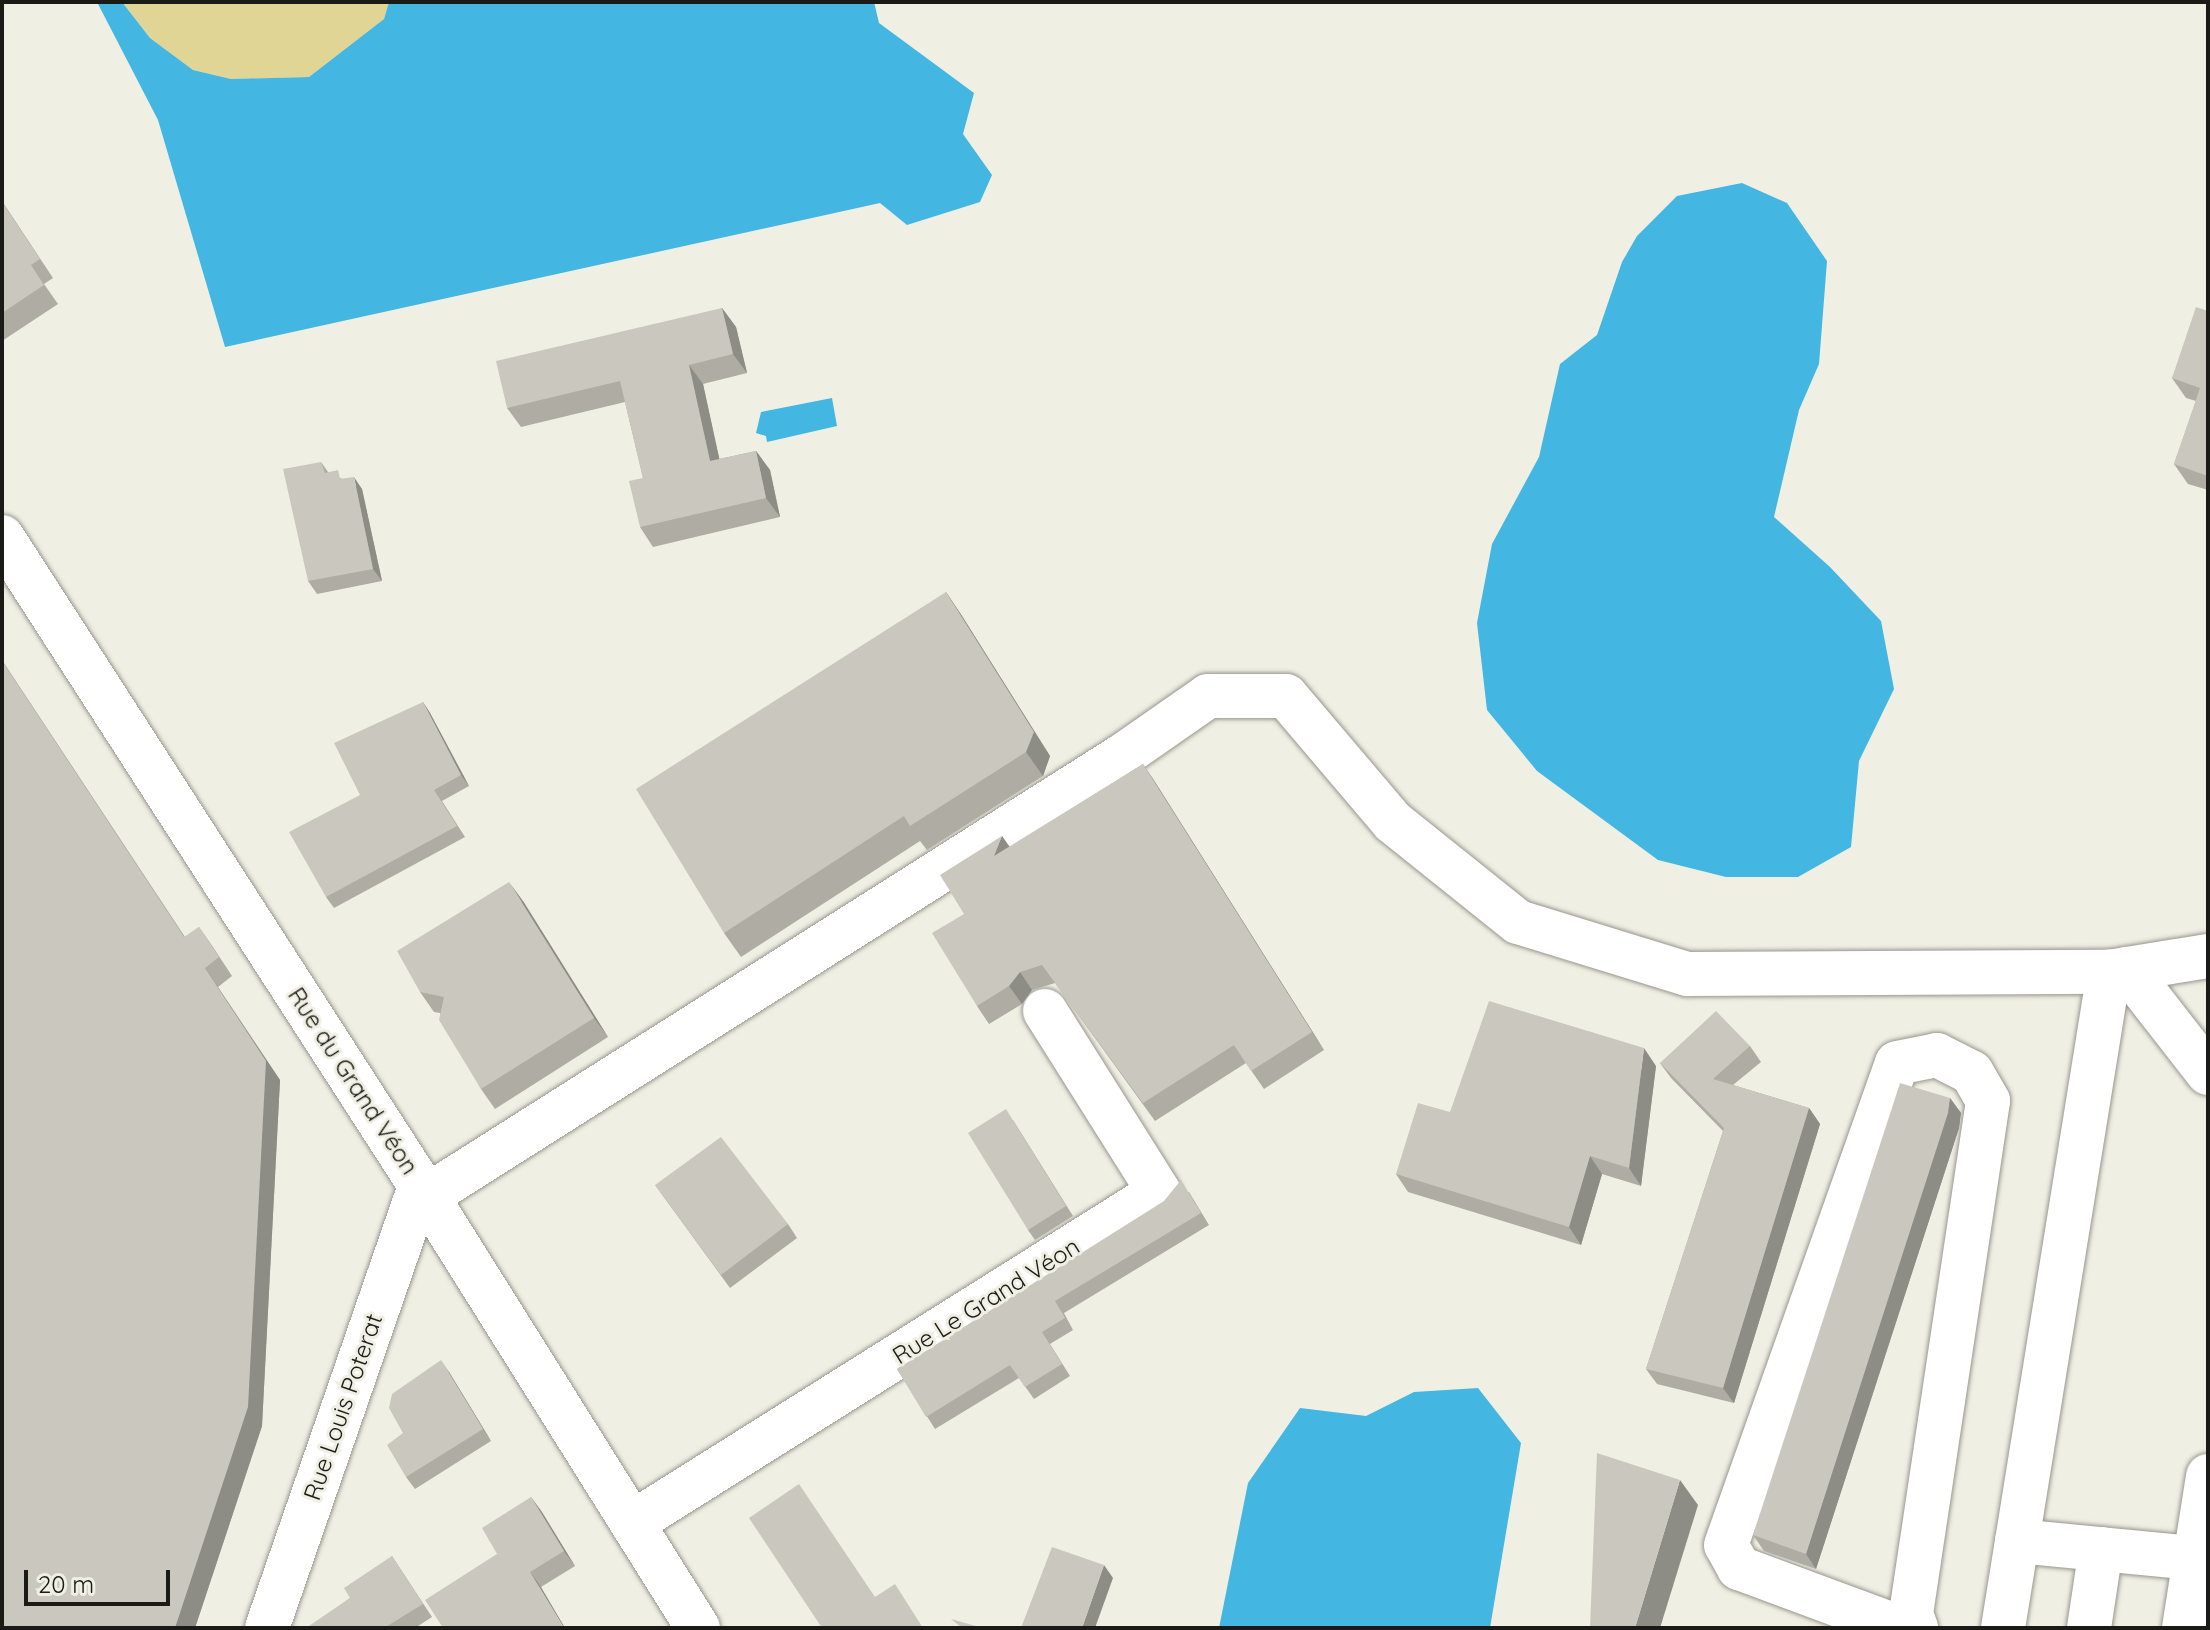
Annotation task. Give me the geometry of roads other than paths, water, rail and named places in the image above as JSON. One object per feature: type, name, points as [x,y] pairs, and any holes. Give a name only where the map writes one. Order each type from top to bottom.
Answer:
[{"type":"street","name":"Rue du Grand Véon","points":[[2,537],[424,1191],[698,1628]]},
{"type":"street","points":[[424,1191],[1122,756],[1208,696],[1286,696],[1393,822],[1518,922],[1687,974],[2118,970],[2208,956]]},
{"type":"street","points":[[2118,970],[2208,1073]]},
{"type":"street","points":[[2003,1628],[2118,970]]},
{"type":"street","name":"Rue Le Grand Véon","points":[[632,1523],[1159,1192],[1045,1011]]},
{"type":"street","points":[[1901,1628],[1739,1568],[1726,1545],[1897,1063],[1937,1055],[1972,1073],[1988,1101],[1911,1614],[1916,1628]]},
{"type":"street","name":"Rue Louis Poterat","points":[[267,1628],[424,1191]]},
{"type":"street","points":[[2184,1628],[2208,1476]]},
{"type":"street","points":[[2017,1541],[2193,1558]]},
{"type":"street","points":[[2089,1628],[2101,1549]]},
{"type":"water","points":[[97,2],[122,2],[150,38],[193,70],[231,79],[309,77],[384,19],[389,2],[874,2],[879,23],[974,93],[963,134],[992,175],[980,202],[907,225],[880,203],[225,347],[158,120]]},
{"type":"water","points":[[1742,183],[1787,203],[1827,261],[1819,364],[1799,410],[1774,517],[1830,567],[1881,621],[1894,689],[1859,761],[1851,847],[1798,877],[1726,877],[1658,860],[1537,771],[1487,710],[1477,623],[1492,544],[1539,457],[1560,364],[1597,335],[1622,262],[1637,236],[1677,196]]},
{"type":"water","points":[[832,398],[837,426],[767,442],[766,436],[756,433],[761,412]]},
{"type":"water","points":[[1478,1388],[1521,1443],[1490,1628],[1219,1628],[1248,1483],[1300,1408],[1366,1416],[1414,1392]]}]
